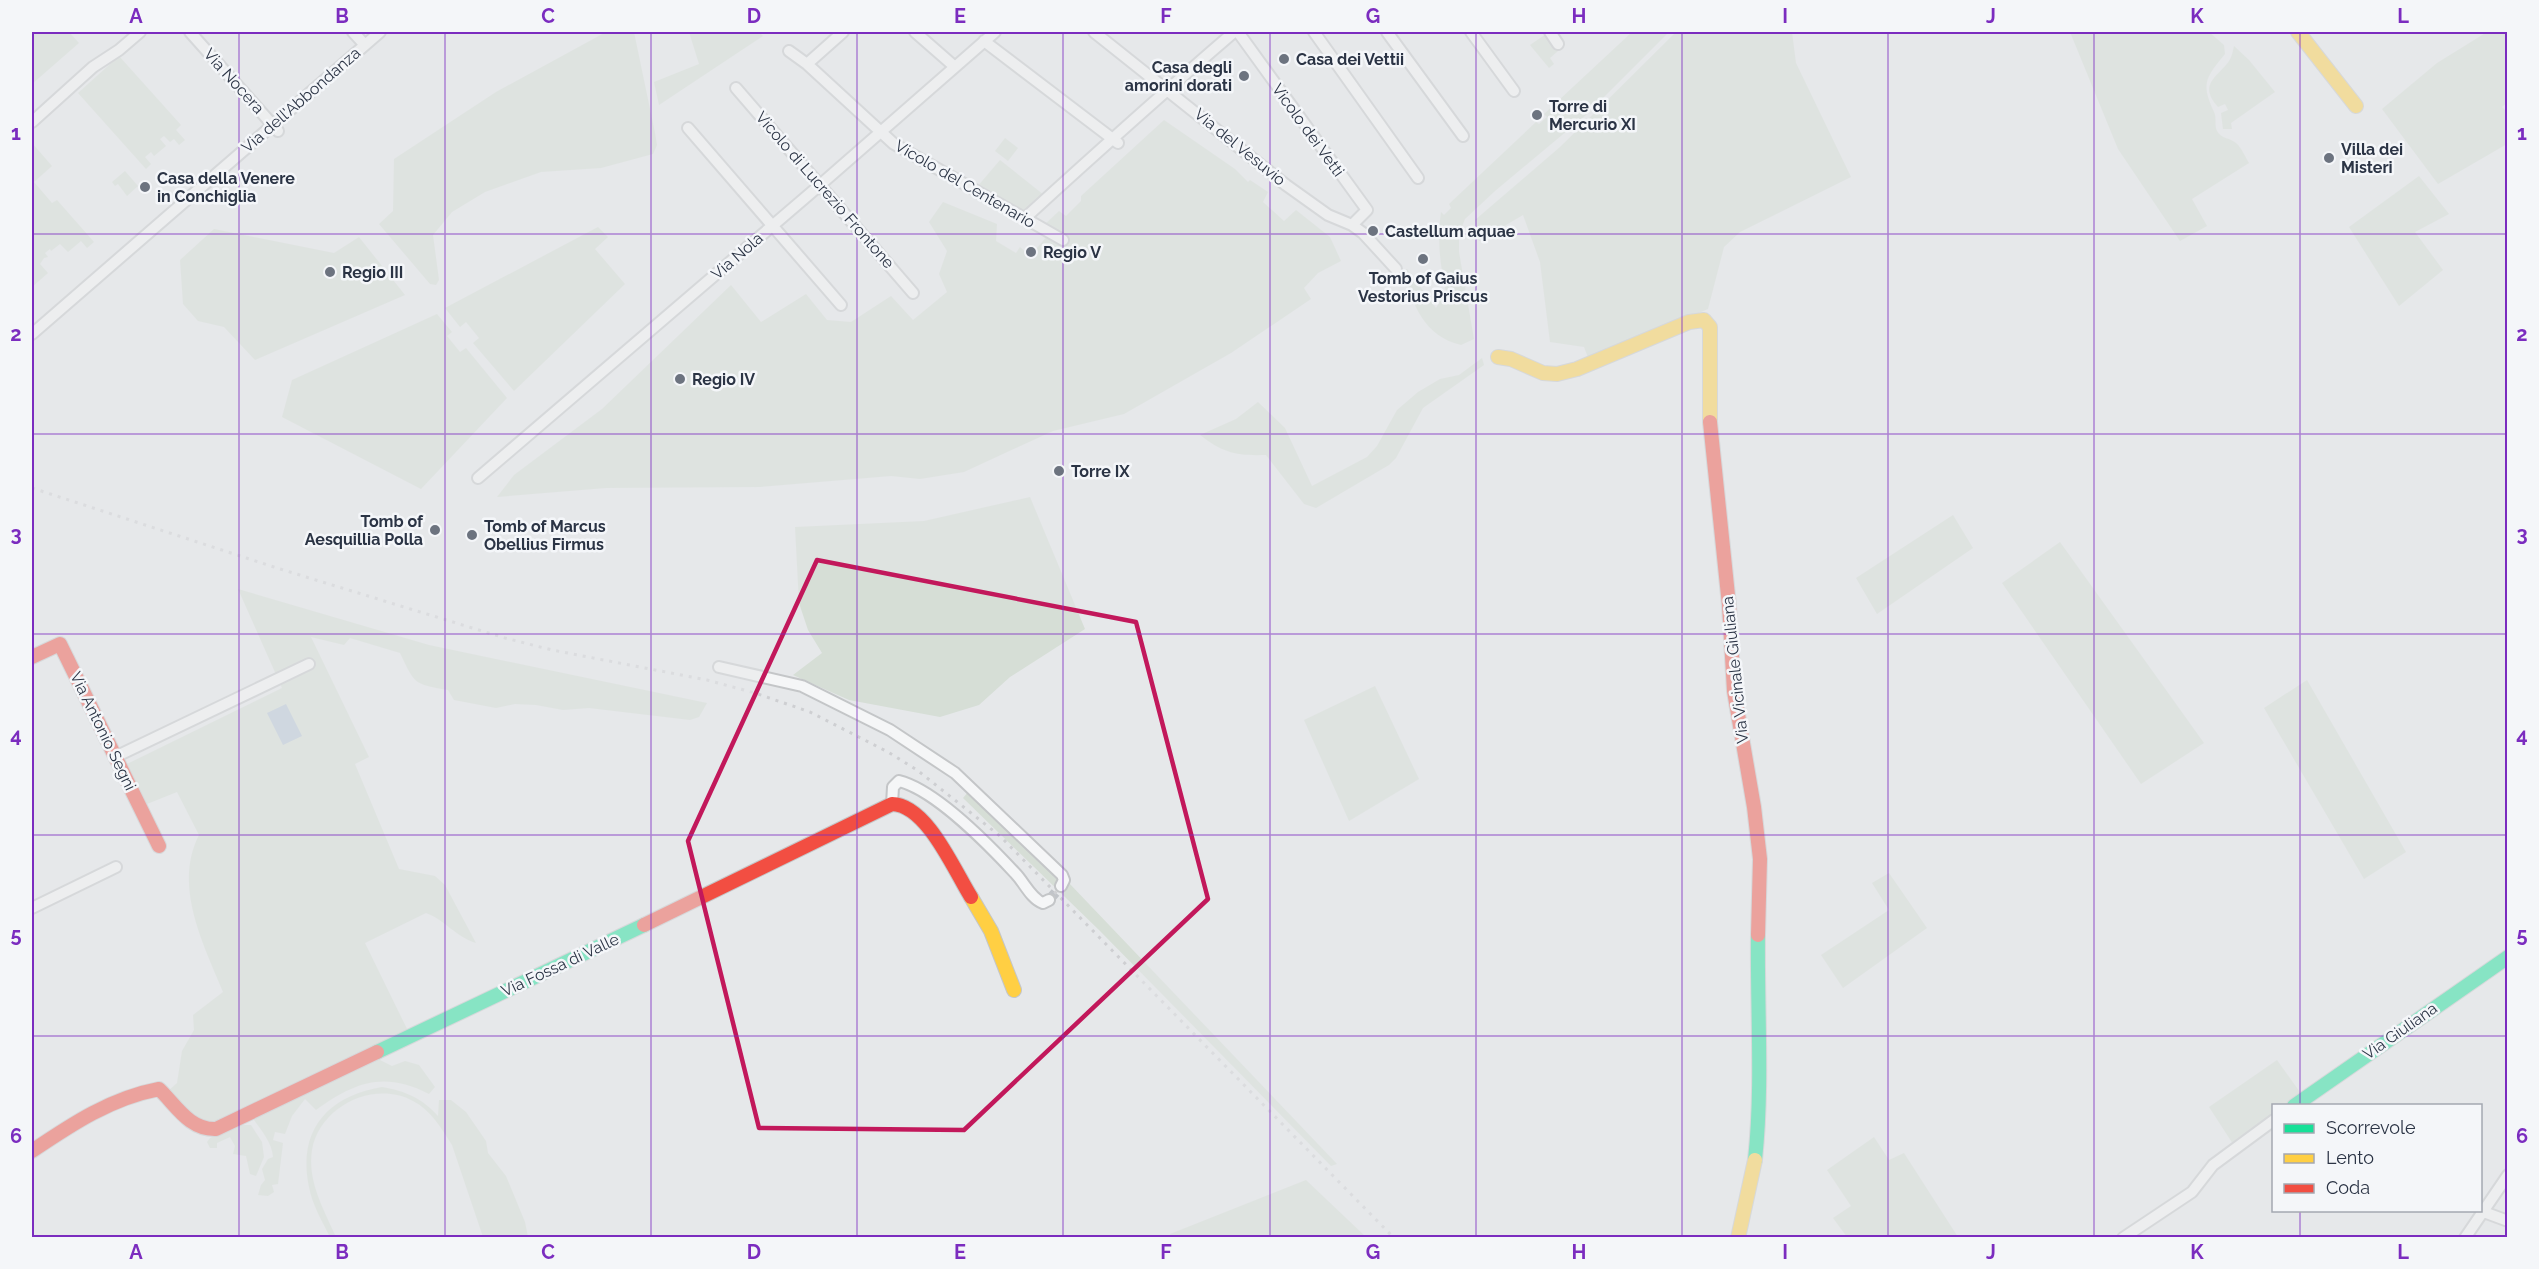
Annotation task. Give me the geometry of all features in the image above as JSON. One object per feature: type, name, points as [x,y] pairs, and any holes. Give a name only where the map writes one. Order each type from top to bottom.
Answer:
[{"type":"street","points":[[32,122],[93,67],[119,50],[140,32]]},
{"type":"street","name":"Via Nocera","points":[[190,32],[276,128]]},
{"type":"street","points":[[353,32],[365,45]]},
{"type":"street","name":"Via dell'Abbondanza","points":[[32,334],[276,128],[380,32]]},
{"type":"street","points":[[807,64],[843,32]]},
{"type":"street","points":[[915,32],[955,67]]},
{"type":"street","name":"Via Nola","points":[[478,478],[995,32]]},
{"type":"street","name":"Via del Vesuvio","points":[[1094,32],[1294,190],[1328,215],[1352,225],[1363,233],[1396,269]]},
{"type":"street","points":[[1025,218],[1116,141],[1166,89],[1236,32]]},
{"type":"street","name":"Vicolo dei Vetti","points":[[1236,32],[1367,210],[1352,225]]},
{"type":"street","points":[[1314,32],[1418,178]]},
{"type":"street","points":[[1387,32],[1463,136]]},
{"type":"street","points":[[1471,32],[1514,91]]},
{"type":"street","points":[[1550,32],[1558,44]]},
{"type":"street","points":[[2298,32],[2356,106]]},
{"type":"street","points":[[984,41],[1116,141]]},
{"type":"street","name":"Vicolo del Centenario","points":[[789,51],[807,64],[879,133],[894,144],[1063,240]]},
{"type":"street","name":"Vicolo di Lucrezio Frontone","points":[[736,88],[913,293]]},
{"type":"street","points":[[688,128],[841,305]]},
{"type":"street","name":"Via Vicinale Giuliana","points":[[1498,357],[1511,359],[1543,373],[1557,374],[1577,369],[1689,322],[1704,320],[1710,327],[1710,419],[1729,605],[1734,691],[1754,807],[1760,859],[1757,996],[1760,1048],[1756,1135],[1753,1174],[1738,1238]]},
{"type":"street","name":"Via Antonio Segni","points":[[32,657],[60,644],[159,846]]},
{"type":"street","points":[[115,757],[309,664]]},
{"type":"street","points":[[719,668],[801,686],[890,730],[956,773],[1062,875],[1064,880],[1061,886]]},
{"type":"street","points":[[1014,990],[991,932],[927,825],[913,810],[899,804],[892,804],[893,787],[899,781],[911,784],[938,802],[1016,874],[1037,901],[1043,903],[1049,900]]},
{"type":"street","name":"Via Fossa di Valle","points":[[32,1151],[78,1120],[146,1090],[159,1089],[193,1124],[208,1131],[216,1129],[616,939],[892,804]]},
{"type":"street","points":[[32,908],[116,867]]},
{"type":"street","name":"Via Giuliana","points":[[2297,1104],[2508,957]]},
{"type":"street","points":[[2123,1238],[2192,1192],[2213,1165],[2272,1121]]},
{"type":"street","points":[[2482,1210],[2508,1175]]},
{"type":"street","points":[[2482,1211],[2508,1221]]},
{"type":"street","points":[[2465,1238],[2480,1212]]},
{"type":"highlighted area","points":[[817,560],[1136,622],[1208,899],[964,1130],[759,1128],[688,841]]},
{"type":"shaded area","points":[[32,32],[69,32],[79,43],[32,84]]},
{"type":"shaded area","points":[[606,32],[634,32],[657,145],[653,154],[601,168],[541,172],[485,192],[452,212],[433,235],[439,280],[436,285],[430,284],[379,224],[393,211],[394,159],[496,92]]},
{"type":"shaded area","points":[[689,32],[759,32],[763,36],[659,105],[654,82],[699,64]]},
{"type":"shaded area","points":[[1632,32],[1669,32],[1586,115],[1465,219],[1459,234],[1459,252],[1474,339],[1461,345],[1448,341],[1429,327],[1422,318],[1403,272],[1407,269],[1436,308],[1446,292],[1440,252],[1441,212],[1444,215],[1451,208],[1449,204],[1536,122],[1539,124],[1547,117],[1544,114]]},
{"type":"shaded area","points":[[1676,32],[1792,32],[1796,63],[1851,177],[1740,232],[1724,247],[1708,309],[1589,360],[1584,347],[1550,342],[1540,262],[1523,215],[1479,241],[1475,220],[1560,147]]},
{"type":"shaded area","points":[[2070,32],[2209,32],[2224,45],[2225,54],[2209,76],[2207,94],[2215,114],[2217,131],[2221,136],[2238,145],[2249,163],[2192,199],[2207,226],[2180,241],[2118,149]]},
{"type":"shaded area","points":[[2487,32],[2507,32],[2507,103],[2502,107],[2507,112],[2507,144],[2438,184],[2382,109],[2437,63]]},
{"type":"shaded area","points":[[1546,34],[1558,51],[1550,58],[1554,64],[1549,68],[1530,45]]},
{"type":"shaded area","points":[[2234,46],[2249,60],[2275,92],[2231,123],[2232,129],[2223,129],[2221,113],[2228,110],[2225,104],[2218,107],[2209,92],[2212,81],[2230,59]]},
{"type":"shaded area","points":[[119,56],[181,125],[176,130],[185,140],[179,145],[174,139],[170,142],[164,136],[160,139],[166,146],[154,156],[151,152],[145,157],[151,164],[146,169],[78,93]]},
{"type":"shaded area","points":[[1164,120],[1235,169],[1248,182],[1250,180],[1268,192],[1263,202],[1284,221],[1296,210],[1330,237],[1341,261],[1318,273],[1304,288],[1311,299],[1231,353],[1124,414],[1053,431],[964,472],[920,479],[891,476],[760,487],[606,488],[497,497],[514,475],[602,409],[731,285],[761,322],[806,294],[827,320],[851,322],[891,296],[913,320],[947,292],[939,274],[947,251],[929,222],[943,202],[997,224],[996,241],[1016,253],[1020,247],[1030,256],[1049,234],[1042,227],[1059,211],[1066,216],[1081,201],[1081,196]]},
{"type":"shaded area","points":[[1005,138],[1018,148],[1008,161],[995,151]]},
{"type":"shaded area","points":[[32,143],[52,166],[34,182],[52,203],[57,200],[94,242],[87,248],[81,241],[68,252],[60,244],[51,251],[50,249],[45,253],[48,257],[44,258],[40,264],[48,273],[32,287]]},
{"type":"shaded area","points":[[1000,160],[1044,195],[1025,211],[977,187]]},
{"type":"shaded area","points":[[125,171],[138,186],[127,196],[118,184],[115,186],[112,182]]},
{"type":"shaded area","points":[[2419,176],[2449,214],[2415,232],[2443,270],[2399,306],[2349,227]]},
{"type":"shaded area","points":[[598,227],[608,237],[595,249],[625,284],[514,391],[473,343],[479,338],[466,322],[460,327],[445,308]]},
{"type":"shaded area","points":[[214,229],[334,253],[359,237],[405,295],[255,360],[224,327],[198,321],[183,304],[180,260]]},
{"type":"shaded area","points":[[437,314],[452,332],[447,336],[460,352],[466,348],[507,398],[421,489],[282,417],[292,380]]},
{"type":"shaded area","points":[[1482,358],[1484,365],[1423,408],[1396,458],[1389,465],[1316,508],[1304,504],[1266,455],[1247,455],[1223,450],[1200,435],[1236,419],[1258,402],[1285,428],[1312,486],[1367,457],[1377,446],[1397,410],[1418,392],[1440,379],[1459,375]]},
{"type":"shaded area","points":[[1030,497],[1085,629],[1010,677],[979,705],[940,717],[849,700],[793,675],[822,653],[808,630],[799,603],[795,527],[924,521]]},
{"type":"shaded area","points":[[1953,515],[1973,548],[1877,614],[1856,578]]},
{"type":"shaded area","points":[[2060,542],[2204,743],[2141,784],[2002,583]]},
{"type":"shaded area","points":[[238,589],[429,645],[707,703],[699,717],[690,720],[589,708],[563,710],[515,704],[496,708],[454,700],[448,690],[421,684],[413,677],[400,653],[350,638],[344,645],[311,637],[369,757],[355,764],[399,869],[435,876],[445,885],[476,943],[462,937],[426,913],[365,943],[409,1033],[217,1126],[197,1122],[168,1091],[177,1083],[182,1051],[194,1030],[193,1015],[223,992],[200,934],[190,894],[189,874],[192,854],[199,835],[177,792],[147,804],[127,764],[282,688]]},
{"type":"shaded area","points":[[2307,680],[2406,852],[2364,879],[2264,708]]},
{"type":"shaded area","points":[[1375,686],[1419,779],[1349,821],[1304,720]]},
{"type":"shaded area","points":[[968,792],[1061,879],[1064,888],[1069,883],[1337,1164],[1331,1166],[1100,931],[963,798]]},
{"type":"shaded area","points":[[1889,873],[1927,928],[1843,988],[1821,955],[1889,910],[1872,883]]},
{"type":"shaded area","points":[[378,1059],[392,1066],[405,1061],[419,1065],[435,1087],[429,1094],[398,1083],[370,1083],[344,1092],[316,1110],[305,1099],[292,1116],[285,1134],[275,1132],[273,1140],[283,1143],[278,1184],[272,1185],[274,1192],[268,1196],[258,1195],[265,1180],[262,1169],[268,1159],[273,1157],[269,1142],[254,1120],[257,1116]]},
{"type":"shaded area","points":[[2277,1060],[2302,1095],[2288,1104],[2272,1104],[2272,1116],[2233,1144],[2209,1107]]},
{"type":"shaded area","points":[[382,1087],[413,1096],[426,1104],[438,1116],[439,1100],[451,1100],[466,1112],[486,1141],[488,1153],[506,1176],[525,1222],[528,1237],[483,1237],[452,1145],[440,1126],[425,1109],[413,1101],[398,1095],[382,1094],[351,1101],[337,1110],[317,1134],[312,1150],[312,1173],[322,1206],[336,1237],[330,1237],[315,1206],[309,1187],[306,1167],[313,1133],[321,1119],[346,1098]]},
{"type":"shaded area","points":[[237,1125],[251,1125],[262,1142],[264,1157],[256,1176],[250,1174],[246,1156],[233,1154],[235,1146],[230,1137],[217,1143],[217,1148],[210,1148],[207,1142],[210,1138]]},
{"type":"shaded area","points":[[1874,1137],[1889,1160],[1904,1153],[1958,1237],[1847,1237],[1833,1218],[1851,1206],[1827,1170]]},
{"type":"shaded area","points":[[1306,1180],[1366,1237],[1171,1237],[1170,1234]]},
{"type":"water","points":[[286,704],[302,736],[283,745],[267,713]]},
{"type":"tunnel","points":[[1049,900],[1061,886]]},
{"type":"railway","points":[[32,488],[280,569],[505,638],[552,650],[707,680],[755,693],[810,712],[888,752],[917,770],[1000,836],[1394,1238]]},
{"type":"traffic: fast","points":[[377,1052],[644,925]]},
{"type":"traffic: fast","points":[[1755,1160],[1759,1076],[1758,935]]},
{"type":"traffic: fast","points":[[2297,1104],[2508,957]]},
{"type":"traffic: slow","points":[[2298,32],[2356,106]]},
{"type":"traffic: slow","points":[[1498,357],[1511,359],[1543,373],[1557,374],[1577,369],[1689,322],[1704,320],[1710,327],[1710,422]]},
{"type":"traffic: slow","points":[[971,897],[991,931],[1014,990]]},
{"type":"traffic: slow","points":[[1738,1238],[1755,1160]]},
{"type":"traffic: jam","points":[[1710,422],[1729,605],[1734,691],[1754,807],[1760,859],[1758,935]]},
{"type":"traffic: jam","points":[[32,657],[60,644],[159,846]]},
{"type":"traffic: jam","points":[[644,925],[892,804],[905,807],[917,815],[928,827],[948,856],[971,897]]},
{"type":"traffic: jam","points":[[32,1151],[108,1105],[159,1089],[191,1121],[206,1128],[216,1129],[377,1052]]},
{"type":"place","name":"Casa dei Vettii","points":[[1284,59]]},
{"type":"place","name":"Casa degli amorini dorati","points":[[1244,76]]},
{"type":"place","name":"Torre di Mercurio XI","points":[[1537,115]]},
{"type":"place","name":"Villa dei Misteri","points":[[2329,158]]},
{"type":"place","name":"Casa della Venere in Conchiglia","points":[[145,187]]},
{"type":"place","name":"Castellum aquae","points":[[1373,231]]},
{"type":"place","name":"Regio V","points":[[1031,252]]},
{"type":"place","name":"Tomb of Gaius Vestorius Priscus","points":[[1423,259]]},
{"type":"place","name":"Regio III","points":[[330,272]]},
{"type":"place","name":"Regio IV","points":[[680,379]]},
{"type":"place","name":"Torre IX","points":[[1059,471]]},
{"type":"place","name":"Tomb of Aesquillia Polla","points":[[435,530]]},
{"type":"place","name":"Tomb of Marcus Obellius Firmus","points":[[472,535]]}]
